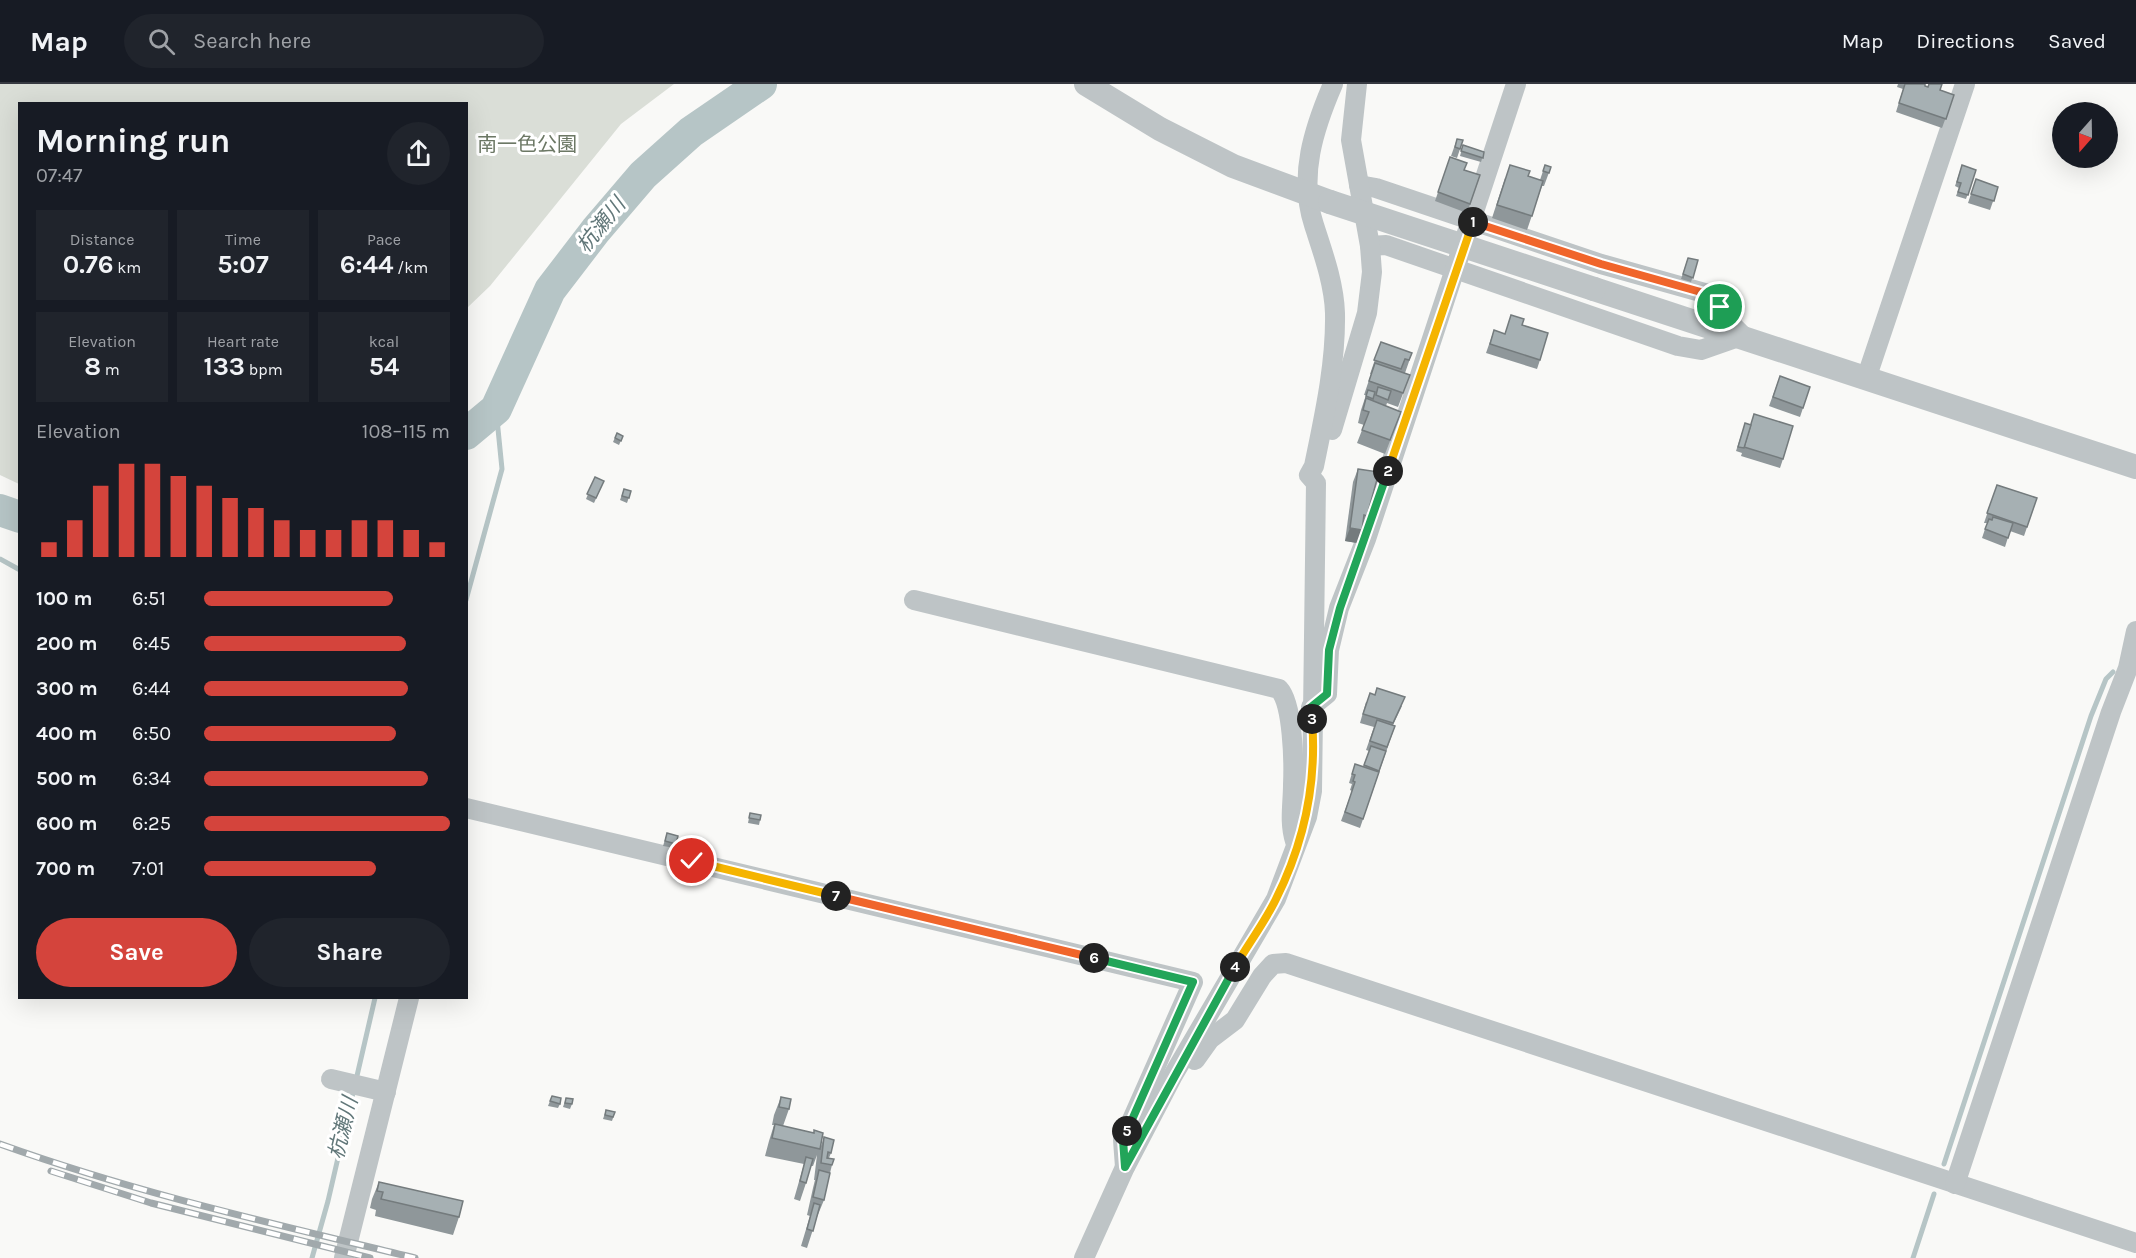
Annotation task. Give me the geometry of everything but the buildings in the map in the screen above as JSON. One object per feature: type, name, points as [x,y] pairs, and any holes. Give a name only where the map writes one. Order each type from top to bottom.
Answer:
[{"type":"street","points":[[1086,84],[1160,129],[1233,166],[1309,195],[2136,467]]},
{"type":"street","points":[[1316,483],[1309,475],[1314,466],[1327,399],[1335,312],[1323,249],[1313,224],[1309,195],[1313,136],[1333,84]]},
{"type":"street","points":[[1084,1258],[1125,1167],[1172,1077],[1276,899],[1298,842],[1312,791],[1314,744],[1311,707],[1316,483],[1367,314],[1372,272],[1370,246],[1351,140],[1357,84]]},
{"type":"street","points":[[1311,707],[1327,694],[1329,650],[1340,608],[1369,528],[1516,84]]},
{"type":"street","points":[[1866,379],[1965,84]]},
{"type":"street","points":[[1359,185],[1376,188],[1601,264],[1715,296],[1728,321],[1743,336]]},
{"type":"street","points":[[1370,246],[1386,245],[1678,346],[1701,350],[1743,336]]},
{"type":"street","points":[[914,600],[1279,689],[1287,702],[1294,783],[1292,823],[1294,840],[1298,842]]},
{"type":"street","points":[[1955,1184],[2110,712],[2125,676],[2136,631]]},
{"type":"street","points":[[468,808],[1193,982],[1123,1140],[1125,1167]]},
{"type":"street","points":[[1172,1077],[1189,1069],[1210,1039],[1235,1020],[1262,976],[1273,964],[1286,963],[2136,1243]]},
{"type":"street","points":[[344,1258],[383,1091],[409,999]]},
{"type":"street","points":[[331,1079],[383,1091]]},
{"type":"green space","name":"南一色公園","points":[[0,84],[674,84],[621,124],[490,286],[468,307],[468,102],[18,102],[18,484],[0,475]]},
{"type":"waterway","name":"杭瀬川","points":[[468,432],[496,409],[550,290],[596,230],[643,175],[691,132],[761,84]]},
{"type":"waterway","name":"杭瀬川","points":[[468,593],[502,469],[496,409]]},
{"type":"waterway","name":"杭瀬川","points":[[0,510],[18,516]]},
{"type":"waterway","points":[[0,559],[18,569]]},
{"type":"waterway","points":[[1944,1164],[2091,716],[2106,679],[2113,672]]},
{"type":"waterway","name":"杭瀬川","points":[[312,1258],[328,1201],[375,999]]},
{"type":"waterway","points":[[1913,1258],[1934,1194]]},
{"type":"railway","points":[[0,1144],[154,1193],[415,1258]]},
{"type":"railway","points":[[51,1171],[151,1203],[370,1258]]},
{"type":"route","points":[[692,861],[1193,982],[1123,1140],[1125,1167],[1172,1077],[1276,899],[1298,842],[1307,817],[1312,791],[1314,744],[1311,707],[1327,694],[1329,650],[1340,608],[1366,539],[1471,221],[1601,264],[1715,296],[1720,307]]}]
